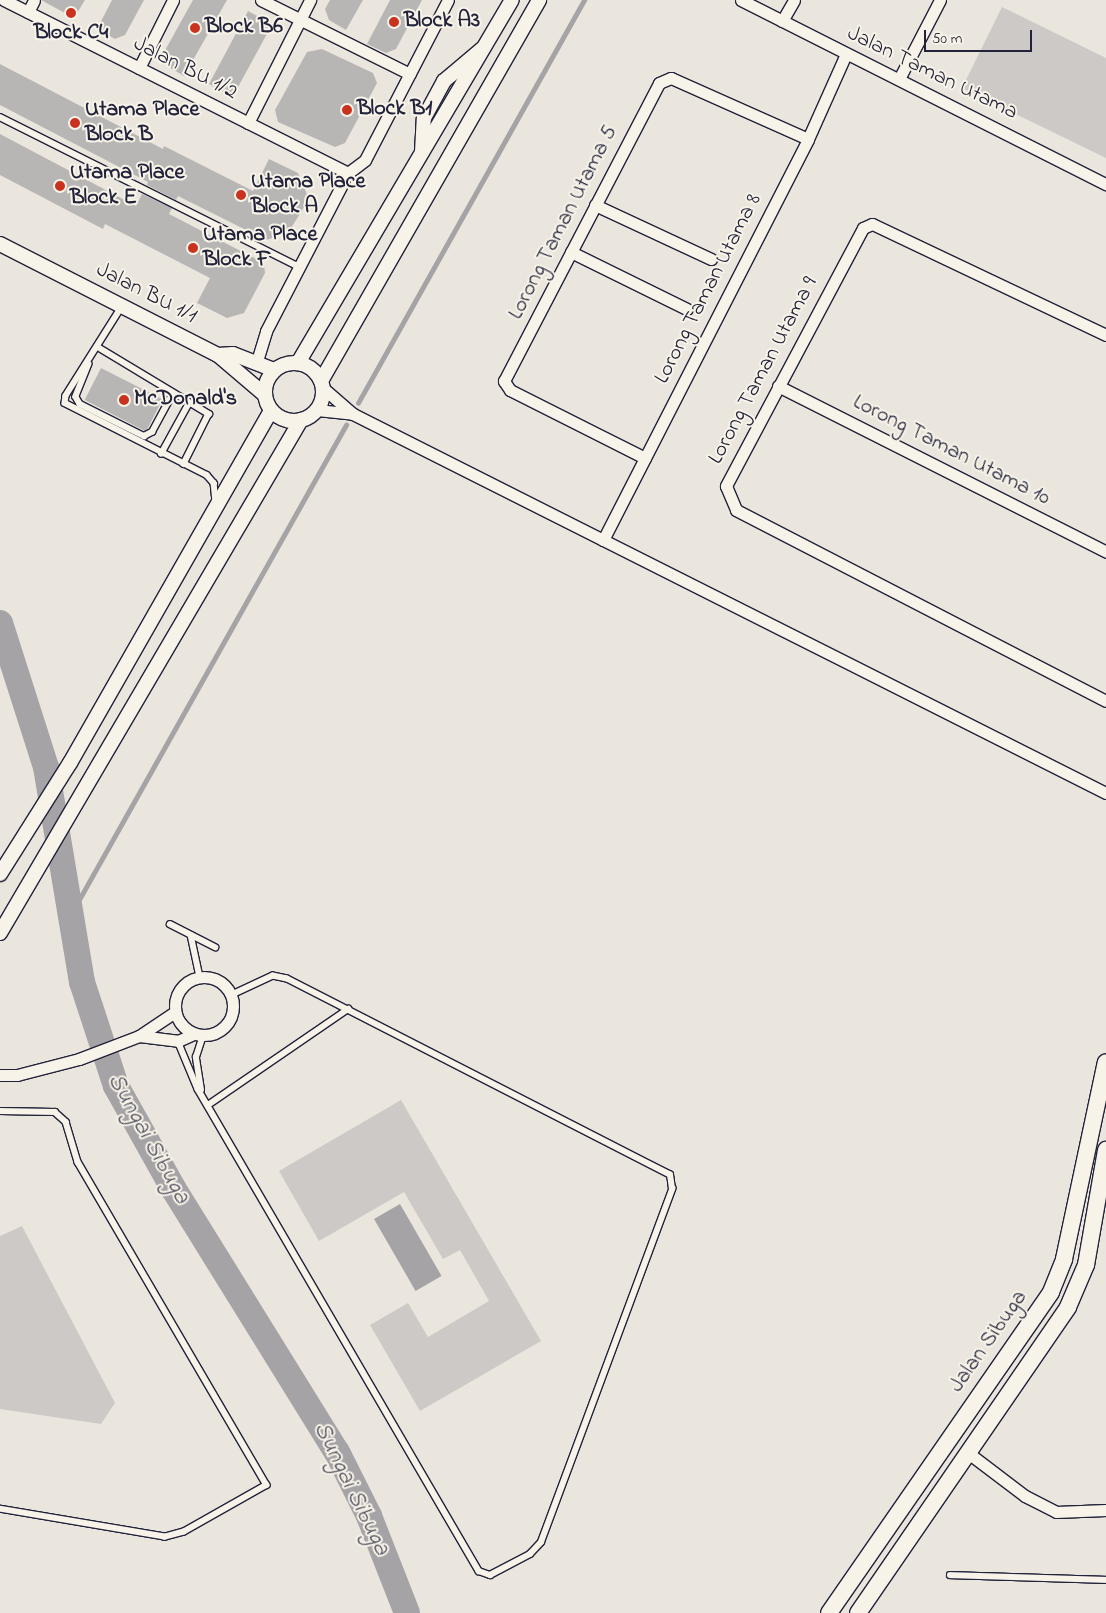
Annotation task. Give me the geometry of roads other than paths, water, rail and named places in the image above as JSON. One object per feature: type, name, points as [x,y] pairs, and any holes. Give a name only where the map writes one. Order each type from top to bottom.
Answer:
[{"type":"main road","name":"Jalan Sibuga","points":[[829,1613],[1051,1292],[1064,1259],[1106,1062]]},
{"type":"main road","name":"Jalan Sibuga","points":[[859,1613],[967,1452],[1068,1307],[1086,1265],[1106,1150]]},
{"type":"street","name":"Jalan BU 1/2","points":[[4,0],[348,173]]},
{"type":"street","points":[[28,12],[34,0]]},
{"type":"street","points":[[139,68],[173,0]]},
{"type":"street","points":[[262,0],[410,74]]},
{"type":"street","points":[[248,123],[310,0]]},
{"type":"street","points":[[257,361],[266,331],[348,173],[365,160],[448,0]]},
{"type":"street","points":[[298,363],[421,158],[512,0]]},
{"type":"street","points":[[317,410],[322,385],[539,0]]},
{"type":"street","name":"Jalan Taman Utama","points":[[741,0],[1106,184]]},
{"type":"street","points":[[782,21],[794,0]]},
{"type":"street","points":[[899,79],[940,0]]},
{"type":"street","points":[[421,158],[424,118],[444,81],[488,44]]},
{"type":"street","name":"Lorong Taman Utama 8","points":[[603,540],[808,139],[846,54]]},
{"type":"street","name":"Lorong Taman Utama 5","points":[[645,458],[506,388],[504,381],[658,83],[664,79],[671,78],[808,139]]},
{"type":"street","points":[[595,205],[711,259]]},
{"type":"street","name":"Lorong Taman Utama 9","points":[[1106,335],[872,224],[863,228],[726,486],[736,510],[1106,701]]},
{"type":"street","name":"Jalan BU 1/1","points":[[0,244],[218,355],[264,394]]},
{"type":"street","points":[[571,252],[687,310]]},
{"type":"street","points":[[218,355],[233,354],[257,361],[274,370],[298,363],[312,369],[322,385],[353,414],[1106,793]]},
{"type":"street","points":[[274,370],[264,394],[271,411],[284,420],[301,420]]},
{"type":"street","name":"Lorong Taman Utama 10","points":[[778,386],[1106,552]]},
{"type":"street","points":[[0,933],[40,869],[301,420],[317,410],[353,414]]},
{"type":"street","points":[[0,874],[70,763],[271,411]]},
{"type":"street","points":[[134,1037],[178,1041],[221,1030],[228,1023],[234,1005],[232,995],[219,980],[200,977],[183,986],[175,1003],[175,1012],[182,1025],[198,1035]]},
{"type":"street","points":[[0,1075],[28,1071],[79,1059],[134,1037],[175,1012]]},
{"type":"street","points":[[0,1068],[28,1071]]},
{"type":"street","points":[[967,1452],[1025,1496],[1051,1510],[1072,1513],[1106,1510]]},
{"type":"lane","points":[[0,117],[299,267]]},
{"type":"lane","points":[[122,307],[66,396],[66,403],[161,454],[184,464],[214,483],[216,508]]},
{"type":"lane","points":[[98,347],[172,395],[206,411],[209,419],[184,464]]},
{"type":"lane","points":[[92,355],[76,397],[87,408],[144,436],[152,432],[172,395]]},
{"type":"lane","points":[[161,454],[189,403]]},
{"type":"lane","points":[[170,924],[215,947]]},
{"type":"lane","points":[[191,935],[200,977]]},
{"type":"lane","points":[[178,1041],[203,1097],[479,1571],[490,1575],[530,1554],[541,1542],[672,1190],[672,1179],[668,1172],[348,1009],[273,976],[232,995]]},
{"type":"lane","points":[[208,1105],[348,1009]]},
{"type":"lane","points":[[198,1035],[196,1057],[203,1097]]},
{"type":"lane","points":[[0,1111],[55,1112],[66,1122],[78,1162],[268,1485],[184,1532],[165,1537],[0,1509]]},
{"type":"lane","points":[[950,1575],[1106,1580]]},
{"type":"waterway","points":[[358,403],[584,0]]},
{"type":"waterway","points":[[71,914],[346,425]]},
{"type":"waterway","name":"Sungai Sibuga","points":[[0,623],[46,767],[82,982],[116,1086],[173,1188],[337,1452],[369,1516],[407,1613]]},
{"type":"place","name":"Block C4","points":[[71,13]]},
{"type":"place","name":"Block A3","points":[[394,22]]},
{"type":"place","name":"Block B6","points":[[195,28]]},
{"type":"place","name":"Block B1","points":[[347,110]]},
{"type":"place","name":"Utama Place Block B","points":[[75,123]]},
{"type":"place","name":"Utama Place Block E","points":[[60,186]]},
{"type":"place","name":"Utama Place Block A","points":[[241,195]]},
{"type":"place","name":"Utama Place Block F","points":[[193,248]]},
{"type":"place","name":"McDonald's","points":[[124,400]]}]
